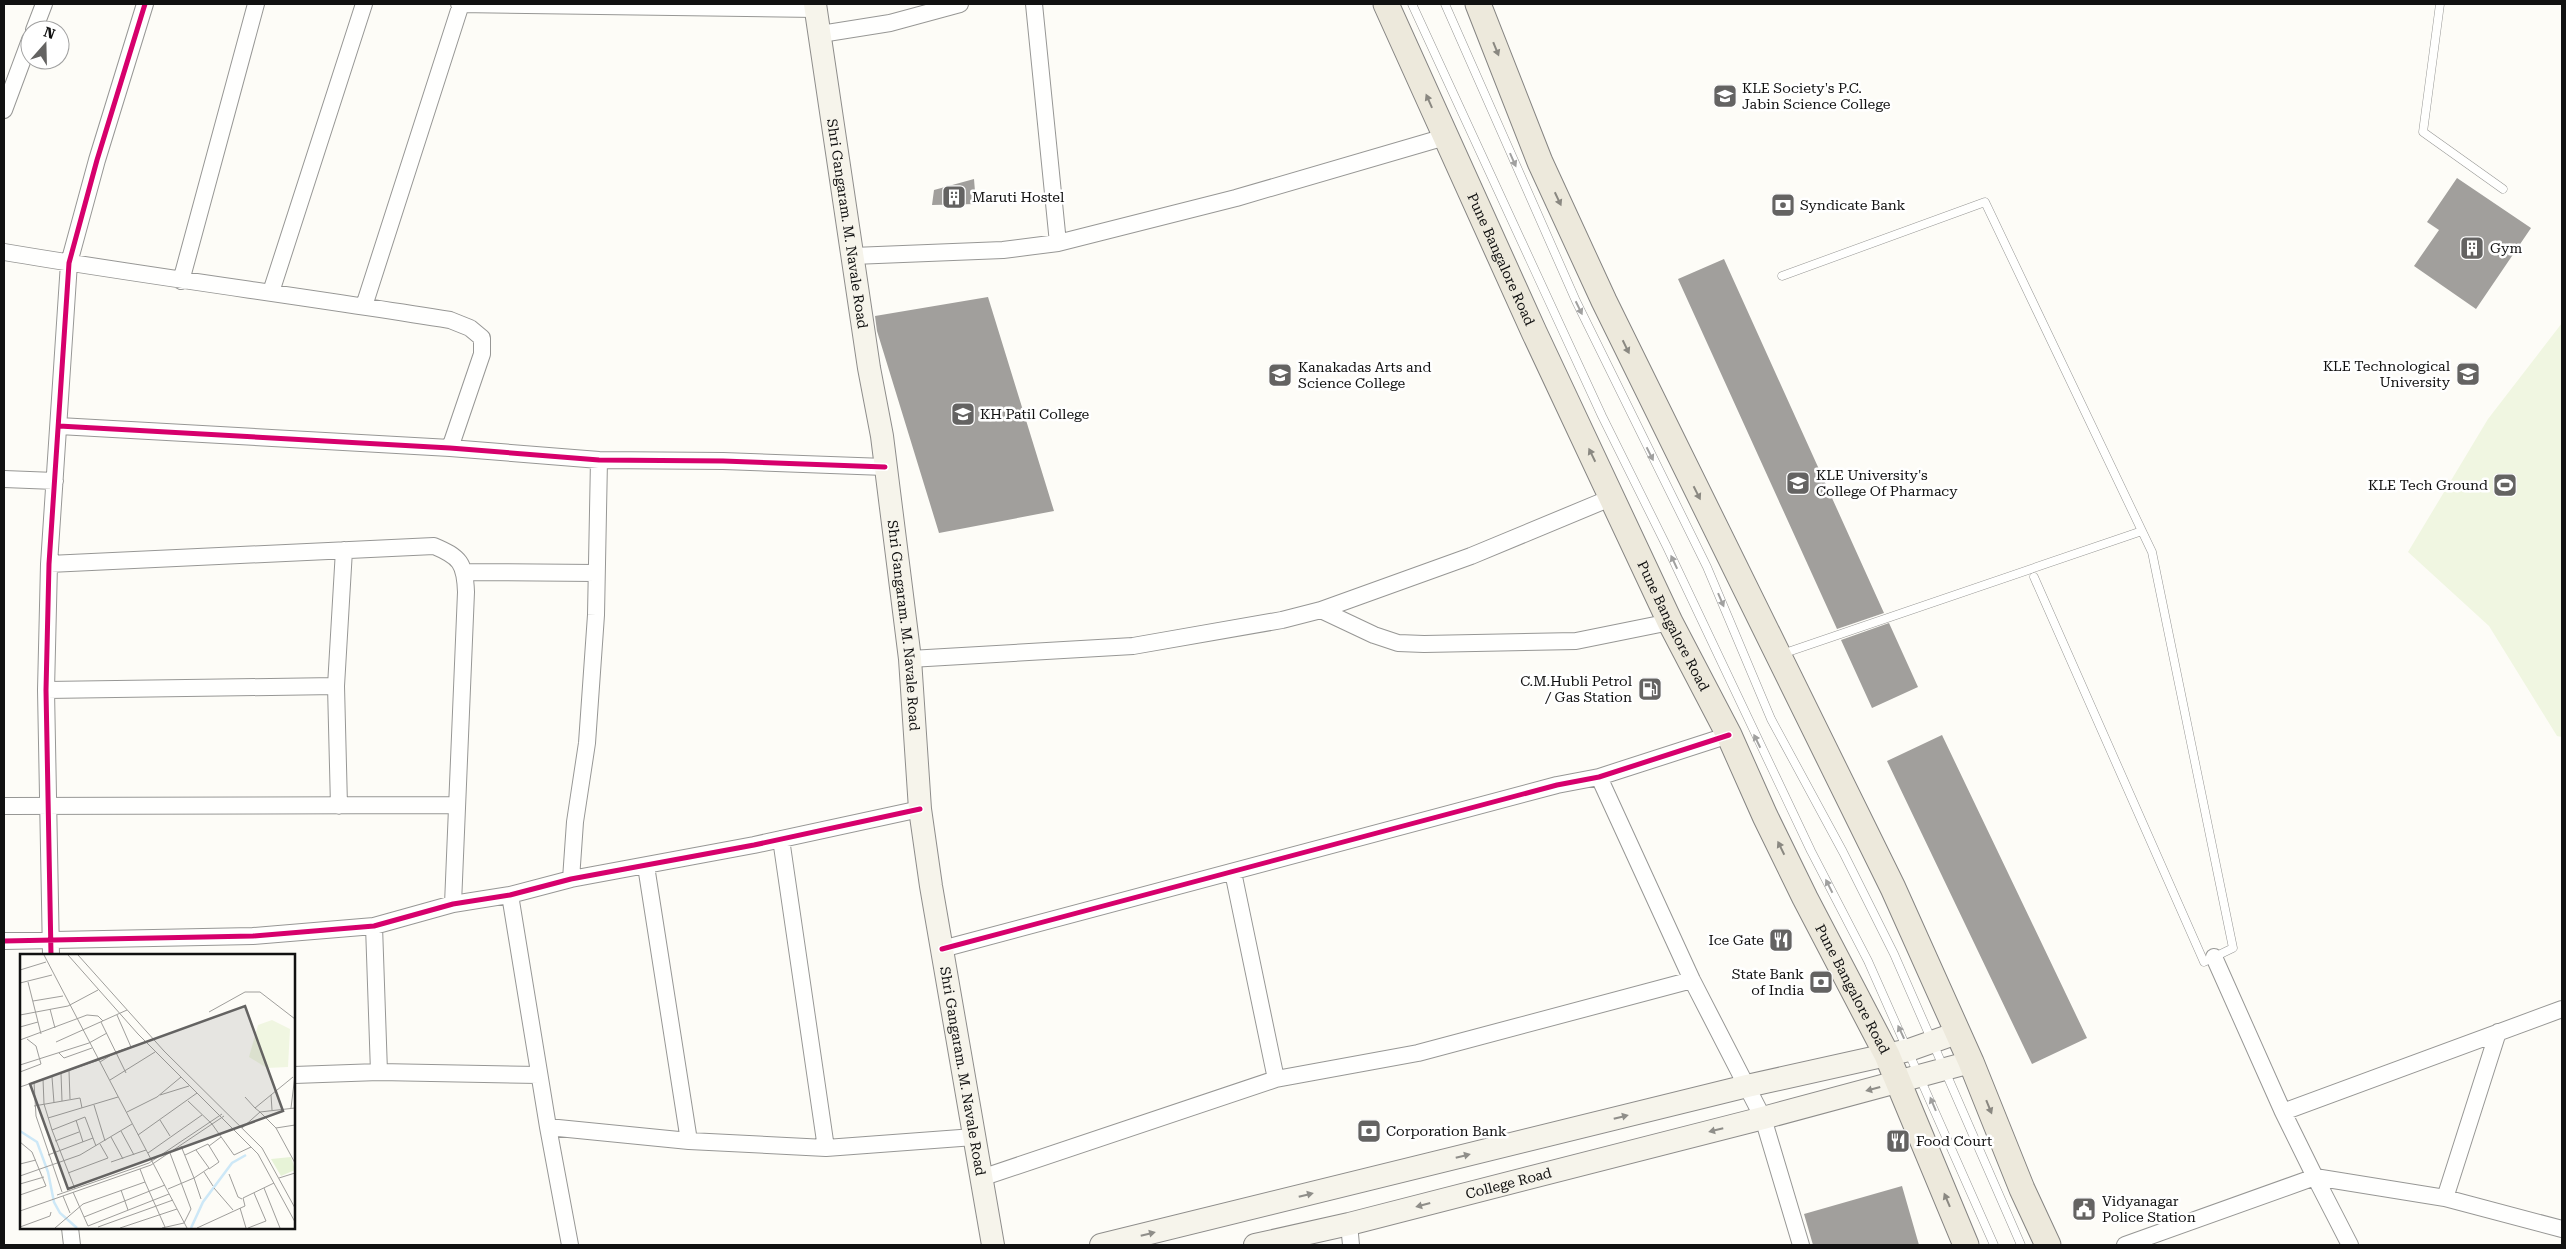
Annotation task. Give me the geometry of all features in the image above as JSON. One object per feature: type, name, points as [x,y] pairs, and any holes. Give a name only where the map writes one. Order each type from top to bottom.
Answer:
[{"type":"main road","name":"Pune Bangalore Road","points":[[1386,4],[1538,340],[1670,622],[1729,734],[1801,890],[1898,1052],[1966,1245]]},
{"type":"main road","points":[[1478,4],[1540,162],[1604,301],[1692,483],[1780,655],[1893,888],[1971,1062],[2022,1189],[2048,1245]]},
{"type":"main road","name":"Shri Gangaram. M. Navale Road","points":[[816,7],[882,436],[910,659],[920,809],[993,1245]]},
{"type":"main road","points":[[1100,1245],[1747,1086],[1898,1052],[1958,1033]]},
{"type":"main road","name":"College Road","points":[[1255,1245],[1350,1235],[1763,1118],[1971,1062]]},
{"type":"street","points":[[38,20],[44,4]]},
{"type":"street","points":[[50,948],[46,690],[49,564],[69,263],[97,160],[145,4]]},
{"type":"street","points":[[181,281],[256,4]]},
{"type":"street","points":[[271,292],[364,4]]},
{"type":"street","points":[[364,306],[460,4],[816,7]]},
{"type":"street","points":[[821,34],[890,22],[960,4]]},
{"type":"street","points":[[1034,4],[1058,243]]},
{"type":"street","points":[[4,110],[20,67]]},
{"type":"street","points":[[853,256],[1003,250],[1058,243],[1236,198],[1445,137]]},
{"type":"street","points":[[4,252],[181,281],[271,292],[450,320],[470,328],[482,338],[482,354],[450,448]]},
{"type":"street","points":[[59,426],[450,448],[599,460],[724,461],[885,467]]},
{"type":"street","points":[[571,879],[576,822],[587,743],[596,573],[599,460]]},
{"type":"street","points":[[4,479],[55,481]]},
{"type":"street","points":[[910,659],[1134,646],[1282,620],[1320,610],[1471,556],[1613,497]]},
{"type":"street","points":[[49,564],[434,546],[455,555],[466,572],[453,904]]},
{"type":"street","points":[[339,806],[336,686],[344,550]]},
{"type":"street","points":[[466,572],[596,573]]},
{"type":"street","points":[[1320,610],[1374,635],[1398,643],[1424,644],[1576,641],[1670,622]]},
{"type":"street","points":[[46,690],[336,686]]},
{"type":"street","points":[[942,949],[1548,787],[1599,777],[1729,734]]},
{"type":"street","points":[[1599,777],[1692,980],[1763,1118],[1801,1245]]},
{"type":"street","points":[[4,806],[456,805]]},
{"type":"street","points":[[4,941],[50,948],[253,936],[374,926],[453,904],[510,895],[571,879],[781,839],[920,809]]},
{"type":"street","points":[[781,839],[826,1148]]},
{"type":"street","points":[[646,866],[689,1141]]},
{"type":"street","points":[[1233,872],[1276,1079]]},
{"type":"street","points":[[510,895],[539,1075],[570,1245]]},
{"type":"street","points":[[374,926],[379,1072]]},
{"type":"street","points":[[2214,957],[2283,1112],[2350,1245]]},
{"type":"street","points":[[981,1178],[1276,1079],[1418,1053],[1692,980]]},
{"type":"street","points":[[2283,1112],[2562,1009]]},
{"type":"street","points":[[2445,1198],[2498,1032]]},
{"type":"street","points":[[295,1075],[379,1072],[539,1075]]},
{"type":"street","points":[[548,1127],[689,1141],[826,1148],[974,1137]]},
{"type":"street","points":[[2125,1245],[2315,1177],[2445,1198],[2562,1229]]},
{"type":"street","points":[[70,1229],[72,1245]]},
{"type":"lane","points":[[1412,4],[1602,416],[1667,547],[1754,733],[1868,961],[1898,1052]]},
{"type":"lane","points":[[1445,4],[1576,301],[1707,567],[1770,718],[1852,869],[1894,954],[2021,1245]]},
{"type":"lane","points":[[2440,4],[2423,132],[2503,189]]},
{"type":"lane","points":[[1782,276],[1985,202],[2152,552],[2233,948],[2204,962],[2034,577]]},
{"type":"lane","points":[[1780,655],[2142,531]]},
{"type":"lane","points":[[1909,1080],[1994,1245]]},
{"type":"green space","name":"KLE Tech Ground","points":[[2562,323],[2562,737],[2557,736],[2489,626],[2408,552],[2488,419]]},
{"type":"building","name":"Gym","points":[[2457,178],[2531,228],[2476,309],[2414,266],[2439,230],[2427,222]]},
{"type":"building","name":"Maruti Hostel","points":[[974,179],[976,204],[932,205],[934,190]]},
{"type":"building","name":"KLE University's College Of Pharmacy","points":[[1724,259],[1884,613],[1837,629],[1678,279]]},
{"type":"building","name":"KH Patil College","points":[[988,297],[1054,511],[939,533],[877,331],[875,316]]},
{"type":"building","points":[[1889,623],[1918,687],[1872,708],[1841,640]]},
{"type":"building","points":[[1942,735],[2087,1038],[2032,1064],[1887,761]]},
{"type":"building","points":[[1902,1186],[1919,1245],[1813,1245],[1804,1214]]},
{"type":"cycle path","points":[[51,954],[46,690],[49,564],[69,263],[97,160],[145,4]]},
{"type":"cycle path","points":[[59,426],[450,448],[599,460],[723,461],[885,467]]},
{"type":"cycle path","points":[[942,949],[1557,785],[1599,777],[1729,735]]},
{"type":"cycle path","points":[[4,941],[253,936],[374,926],[453,904],[510,895],[571,879],[754,845],[920,809]]},
{"type":"place","name":"KLE Society's P.C. Jabin Science College","points":[[1725,96]]},
{"type":"place","name":"Maruti Hostel","points":[[954,197]]},
{"type":"place","name":"Syndicate Bank","points":[[1783,205]]},
{"type":"place","name":"Gym","points":[[2472,248]]},
{"type":"place","name":"KLE Technological University","points":[[2468,374]]},
{"type":"place","name":"Kanakadas Arts and Science College","points":[[1280,375]]},
{"type":"place","name":"KH Patil College","points":[[963,414]]},
{"type":"place","name":"KLE University's College Of Pharmacy","points":[[1798,483]]},
{"type":"place","name":"KLE Tech Ground","points":[[2505,485]]},
{"type":"place","name":"C.M.Hubli Petrol / Gas Station","points":[[1650,689]]},
{"type":"place","name":"Ice Gate","points":[[1781,940]]},
{"type":"place","name":"State Bank of India","points":[[1821,982]]},
{"type":"place","name":"Corporation Bank","points":[[1369,1131]]},
{"type":"place","name":"Food Court","points":[[1898,1141]]},
{"type":"place","name":"Vidyanagar Police Station","points":[[2084,1209]]}]
